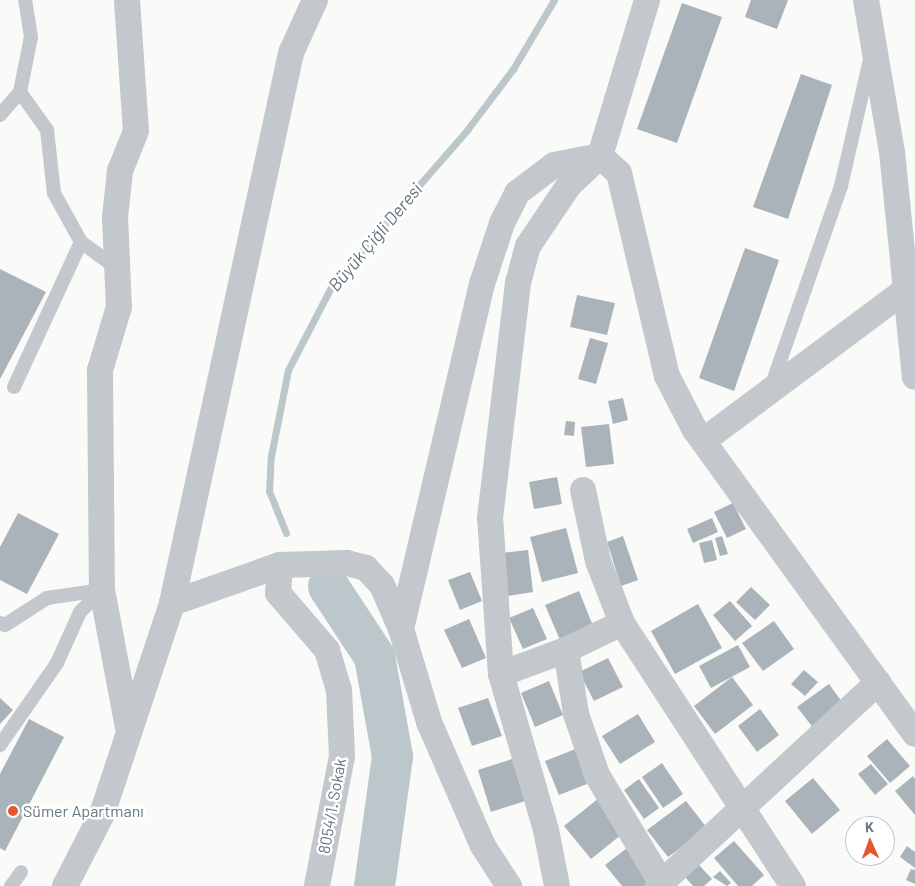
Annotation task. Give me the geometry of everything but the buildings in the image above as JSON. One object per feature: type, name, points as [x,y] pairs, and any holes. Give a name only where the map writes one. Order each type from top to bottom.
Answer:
[{"type":"street","points":[[127,0],[136,131],[120,171],[115,266],[119,307],[100,370],[102,590],[128,728]]},
{"type":"street","points":[[65,886],[102,814],[128,728],[172,603],[291,52],[314,0]]},
{"type":"street","points":[[557,886],[546,830],[501,674],[490,518],[518,283],[542,221],[569,184],[600,156],[647,0]]},
{"type":"street","points":[[866,0],[892,152],[912,287],[907,326],[915,377]]},
{"type":"street","points":[[600,156],[619,173],[667,376],[703,441],[915,734]]},
{"type":"street","points":[[401,629],[482,284],[502,223],[517,193],[554,166],[600,156]]},
{"type":"street","points":[[703,441],[912,287]]},
{"type":"street","points":[[583,490],[598,561],[622,623],[793,886]]},
{"type":"street","points":[[172,603],[280,565],[331,564],[366,568],[382,584],[401,629],[429,722],[483,846],[509,886]]},
{"type":"street","name":"8054/1. Sokak","points":[[280,565],[278,593],[327,650],[339,690],[342,756],[317,886]]},
{"type":"street","points":[[501,674],[566,650],[622,623]]},
{"type":"street","points":[[566,650],[576,714],[597,775],[660,884],[878,682]]},
{"type":"lane","points":[[0,115],[20,92],[31,37],[26,0]]},
{"type":"lane","points":[[770,391],[841,186],[873,43]]},
{"type":"lane","points":[[20,92],[47,130],[54,193],[81,242],[115,266]]},
{"type":"lane","points":[[14,387],[81,242]]},
{"type":"lane","points":[[2,626],[47,598],[102,590]]},
{"type":"lane","points":[[0,745],[58,663],[80,612],[102,590]]},
{"type":"lane","points":[[11,886],[20,872]]},
{"type":"waterway","name":"Büyük Çiğli Deresi","points":[[286,533],[269,491],[271,456],[288,370],[332,285],[467,130],[513,69],[554,0]]},
{"type":"waterway","name":"Büyük Çiğli Deresi","points":[[328,586],[374,656],[392,756],[374,886]]},
{"type":"place","name":"Sümer Apartmanı","points":[[13,811]]}]
